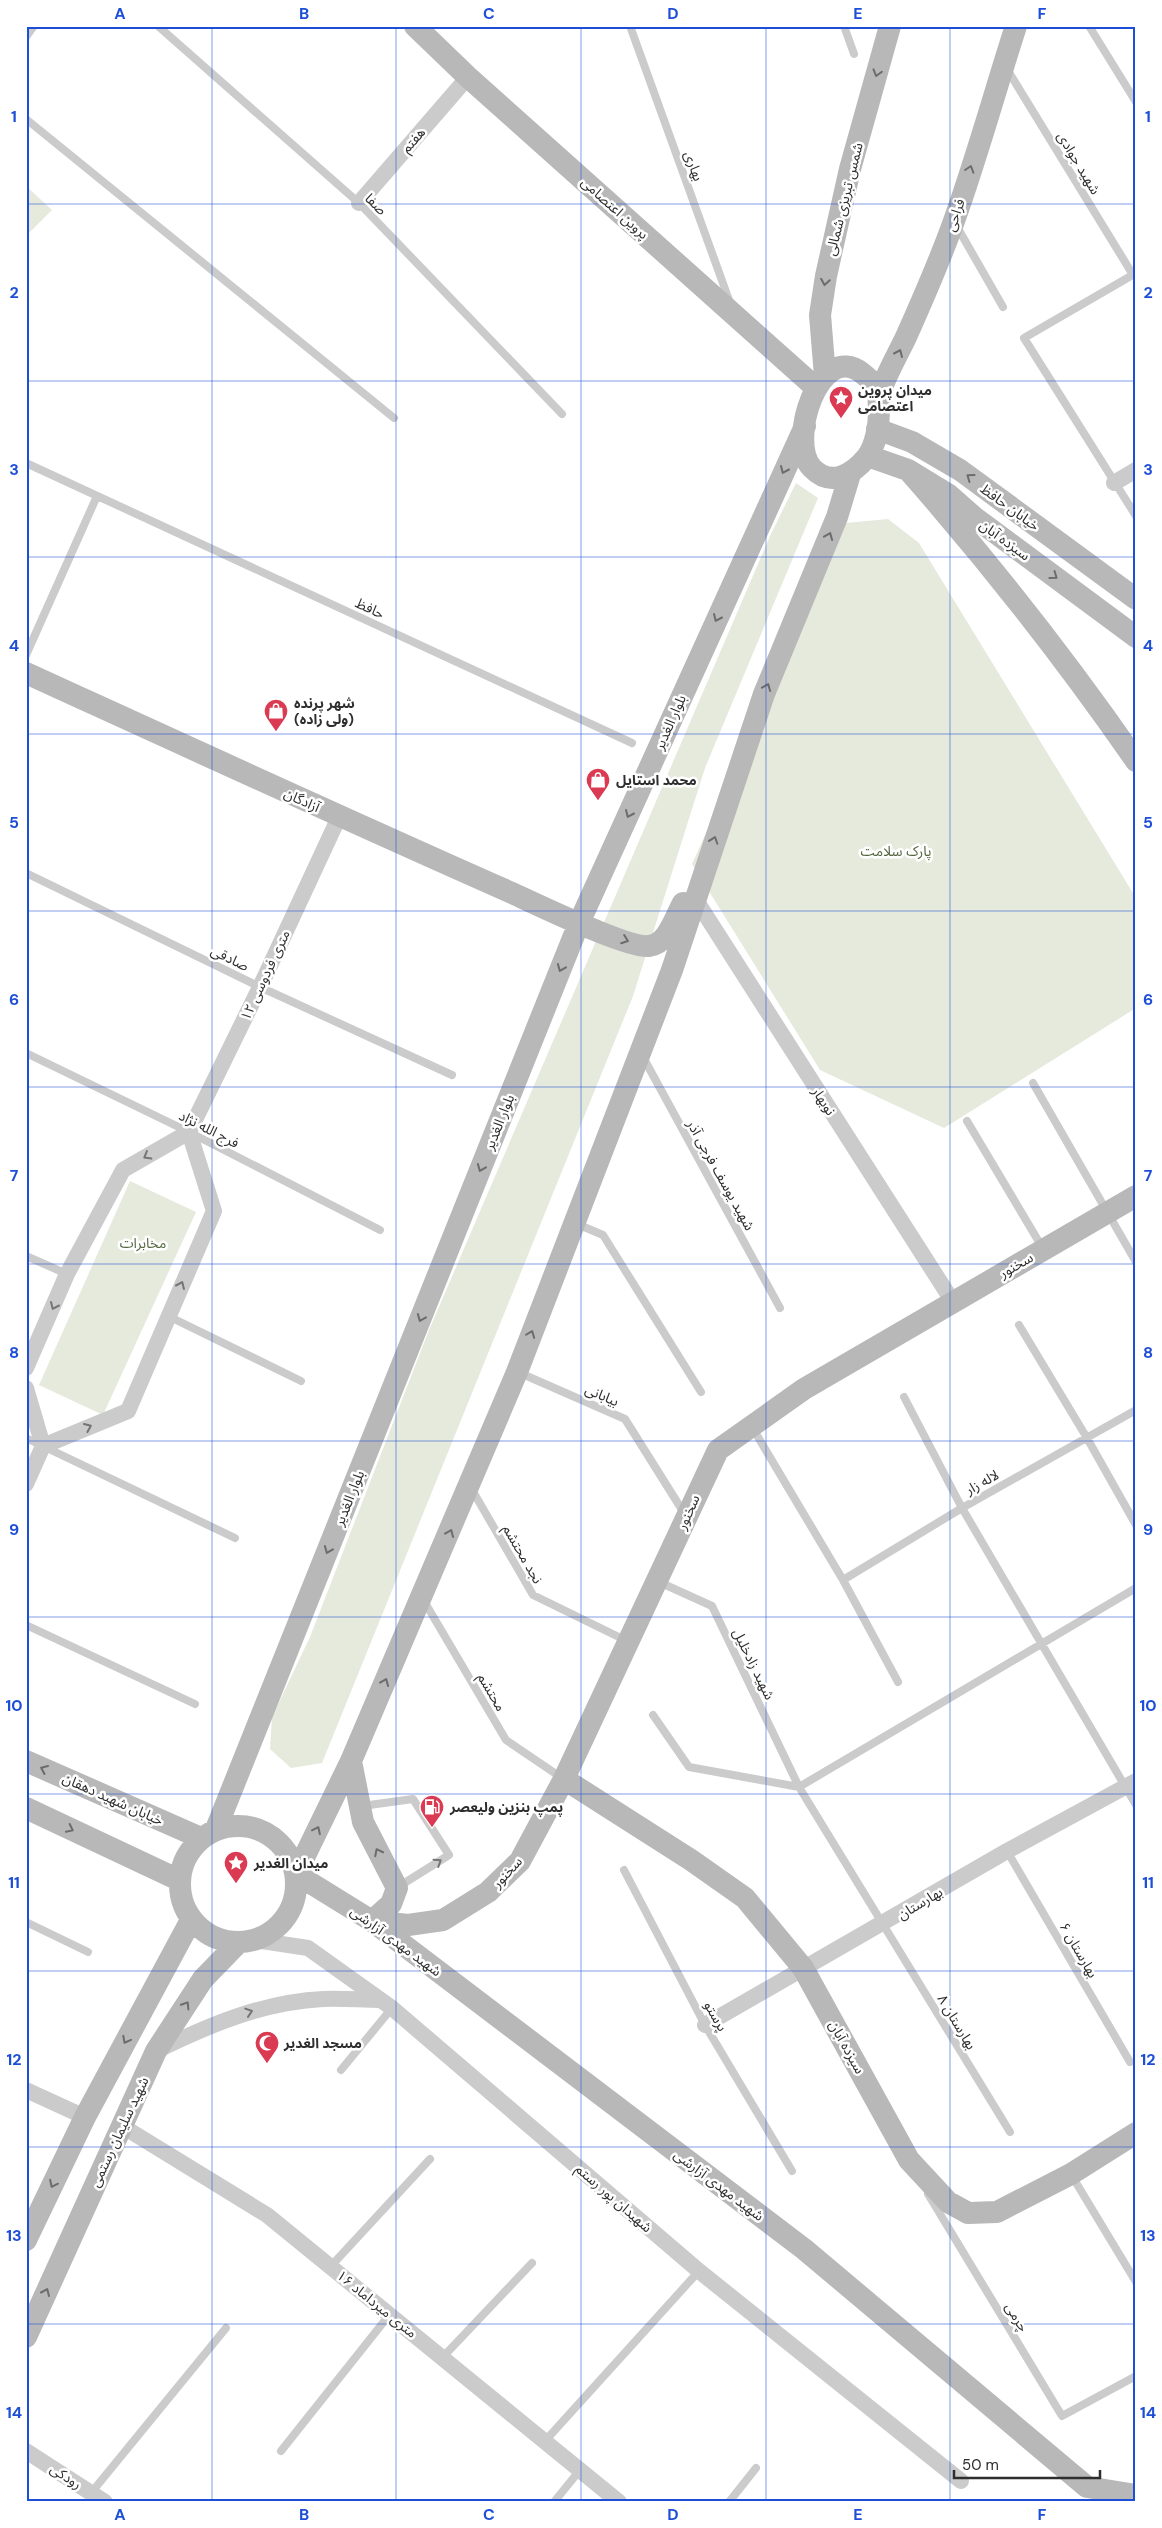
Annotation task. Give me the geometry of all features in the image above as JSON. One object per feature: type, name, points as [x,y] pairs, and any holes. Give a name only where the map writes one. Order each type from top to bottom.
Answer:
[{"type":"street","name":"پروین اعتصامی","points":[[416,26],[468,77],[734,314],[820,382]]},
{"type":"street","name":"شمس تبریزی شمالی","points":[[820,382],[820,316],[826,276],[850,169],[890,26]]},
{"type":"street","name":"فراحی","points":[[878,397],[954,221],[1016,26]]},
{"type":"street","name":"هفتم","points":[[358,203],[468,77]]},
{"type":"street","points":[[842,367],[856,368],[876,385],[878,397],[877,429],[868,456],[850,474],[837,479],[825,476],[812,468],[806,453],[805,426],[810,398],[820,382],[842,367]]},
{"type":"street","name":"بلوار الغدیر","points":[[208,1833],[579,923],[805,426]]},
{"type":"street","name":"خیابان حافظ","points":[[877,429],[912,442],[960,470],[1136,599]]},
{"type":"street","name":"سیزده آبان","points":[[868,456],[908,470],[949,495],[974,517],[1136,637]]},
{"type":"street","points":[[908,470],[995,573],[1088,691],[1136,762]]},
{"type":"street","points":[[1114,483],[1136,470]]},
{"type":"street","points":[[296,1874],[285,1850],[267,1832],[250,1826],[233,1825],[208,1833],[190,1850],[182,1864],[179,1880],[182,1904],[191,1920],[204,1932],[220,1940],[246,1941],[278,1927],[287,1916],[293,1904],[296,1874],[351,1762],[517,1372],[640,1053],[696,900],[764,694],[837,517],[850,474]]},
{"type":"street","name":"آزادگان","points":[[26,673],[339,817],[579,923],[632,943],[646,946],[655,944],[668,932],[705,868]]},
{"type":"street","name":"۱۲ متری فردوسی","points":[[189,1132],[260,987],[339,817]]},
{"type":"street","name":"نوبهار","points":[[696,900],[952,1302]]},
{"type":"street","points":[[26,1368],[67,1274],[123,1170],[189,1132],[214,1211],[167,1315],[128,1410],[43,1446]]},
{"type":"street","name":"سخنور","points":[[372,1921],[408,1925],[443,1920],[488,1892],[520,1861],[564,1779],[718,1450],[786,1400],[1136,1196]]},
{"type":"street","points":[[26,1388],[43,1446],[26,1484]]},
{"type":"street","name":"خیابان شهید دهقان","points":[[26,1761],[208,1833]]},
{"type":"street","points":[[351,1762],[358,1807],[363,1822],[397,1888],[391,1904],[372,1921]]},
{"type":"street","name":"سیزده آبان","points":[[564,1779],[691,1860],[745,1898],[803,1968],[909,2160],[948,2202],[968,2213],[997,2212],[1071,2174],[1136,2133]]},
{"type":"street","name":"بهارستان","points":[[705,2025],[884,1924],[1007,1851],[1130,1785]]},
{"type":"street","points":[[26,1808],[179,1880]]},
{"type":"street","name":"شهید مهدی آزارشی","points":[[296,1874],[372,1921],[804,2249],[1087,2488],[1136,2495]]},
{"type":"street","points":[[26,2240],[85,2117],[191,1920]]},
{"type":"street","name":"شهیدان پور رستم","points":[[246,1941],[308,1948],[386,2004],[699,2271],[961,2481]]},
{"type":"street","name":"شهید سلیمان رستمی","points":[[26,2337],[156,2052],[203,1978],[246,1941]]},
{"type":"street","points":[[156,2052],[208,2025],[264,2007],[322,1999],[386,2004]]},
{"type":"street","points":[[26,2090],[85,2117]]},
{"type":"street","name":"۱۶ متری میرداماد","points":[[122,2126],[267,2215],[619,2502]]},
{"type":"street","name":"رودکی","points":[[26,2451],[98,2498]]},
{"type":"lane","points":[[26,37],[34,26]]},
{"type":"lane","name":"صفا","points":[[158,26],[358,203],[562,414]]},
{"type":"lane","name":"بهاری","points":[[630,26],[734,314]]},
{"type":"lane","points":[[844,26],[854,54]]},
{"type":"lane","points":[[1089,26],[1136,102]]},
{"type":"lane","name":"شهید جوادی","points":[[1004,63],[1134,274]]},
{"type":"lane","points":[[26,119],[394,418]]},
{"type":"lane","points":[[954,221],[1003,308]]},
{"type":"lane","points":[[1134,274],[1024,338],[1136,516]]},
{"type":"lane","name":"حافظ","points":[[26,463],[632,743]]},
{"type":"lane","points":[[26,655],[97,496]]},
{"type":"lane","name":"صادقی","points":[[26,873],[260,987],[452,1075]]},
{"type":"lane","name":"فرج الله نژاد","points":[[26,1053],[189,1132],[380,1230]]},
{"type":"lane","name":"شهید یوسف فرجی آذر","points":[[640,1053],[780,1308]]},
{"type":"lane","points":[[1032,1083],[1136,1262]]},
{"type":"lane","points":[[967,1121],[1043,1249]]},
{"type":"lane","points":[[575,1223],[603,1235],[701,1392]]},
{"type":"lane","points":[[26,1256],[67,1274]]},
{"type":"lane","points":[[167,1315],[301,1380]]},
{"type":"lane","points":[[1019,1325],[1087,1438],[1136,1525]]},
{"type":"lane","name":"بیابانی","points":[[517,1372],[625,1419],[686,1517]]},
{"type":"lane","points":[[904,1397],[962,1508],[1041,1643],[1130,1785],[1136,1805]]},
{"type":"lane","name":"لاله زار","points":[[843,1580],[962,1508],[1136,1410]]},
{"type":"lane","points":[[751,1426],[843,1580],[898,1682]]},
{"type":"lane","points":[[26,1438],[235,1538]]},
{"type":"lane","name":"نجد محتشم","points":[[470,1486],[533,1595],[627,1641]]},
{"type":"lane","name":"شهید زادخلیل","points":[[656,1581],[712,1606],[800,1787],[884,1924]]},
{"type":"lane","points":[[653,1715],[690,1767],[800,1787],[1136,1588]]},
{"type":"lane","name":"محتشم","points":[[422,1597],[506,1740],[564,1779]]},
{"type":"lane","points":[[26,1625],[195,1704]]},
{"type":"lane","points":[[358,1807],[413,1799],[449,1855],[397,1888]]},
{"type":"lane","name":"بهارستان ۶","points":[[1007,1851],[1130,2062]]},
{"type":"lane","name":"پرستو","points":[[624,1870],[705,2025],[792,2171]]},
{"type":"lane","points":[[26,1922],[88,1952]]},
{"type":"lane","name":"بهارستان ۸","points":[[884,1924],[1010,2132]]},
{"type":"lane","points":[[341,2070],[386,2004]]},
{"type":"lane","points":[[331,2266],[430,2159]]},
{"type":"lane","name":"چرمی","points":[[909,2160],[1062,2416],[1136,2376]]},
{"type":"lane","points":[[1071,2174],[1136,2282]]},
{"type":"lane","points":[[442,2358],[532,2263]]},
{"type":"lane","points":[[545,2441],[699,2271]]},
{"type":"lane","points":[[281,2451],[390,2314]]},
{"type":"lane","points":[[98,2498],[226,2328]]},
{"type":"lane","points":[[729,2502],[756,2468]]},
{"type":"lane","points":[[554,2502],[580,2470]]},
{"type":"green space","points":[[26,186],[52,210],[26,236]]},
{"type":"green space","points":[[796,483],[818,498],[705,768],[633,996],[322,1763],[291,1768],[270,1749],[272,1717],[310,1637],[429,1330],[770,536]]},
{"type":"green space","name":"پارک سلامت","points":[[888,519],[919,543],[1136,898],[1136,1008],[944,1128],[820,1070],[692,864],[846,523]]},
{"type":"green space","name":"مخابرات","points":[[130,1181],[196,1212],[103,1415],[39,1385]]},
{"type":"place","name":"میدان پروین اعتصامی","points":[[841,419]]},
{"type":"place","name":"شهر پرنده (ولی زاده)","points":[[276,732]]},
{"type":"place","name":"محمد استایل","points":[[598,801]]},
{"type":"place","name":"پمپ بنزین ولیعصر","points":[[432,1828]]},
{"type":"place","name":"میدان الغدیر","points":[[236,1884]]},
{"type":"place","name":"مسجد الغدیر","points":[[267,2064]]}]
